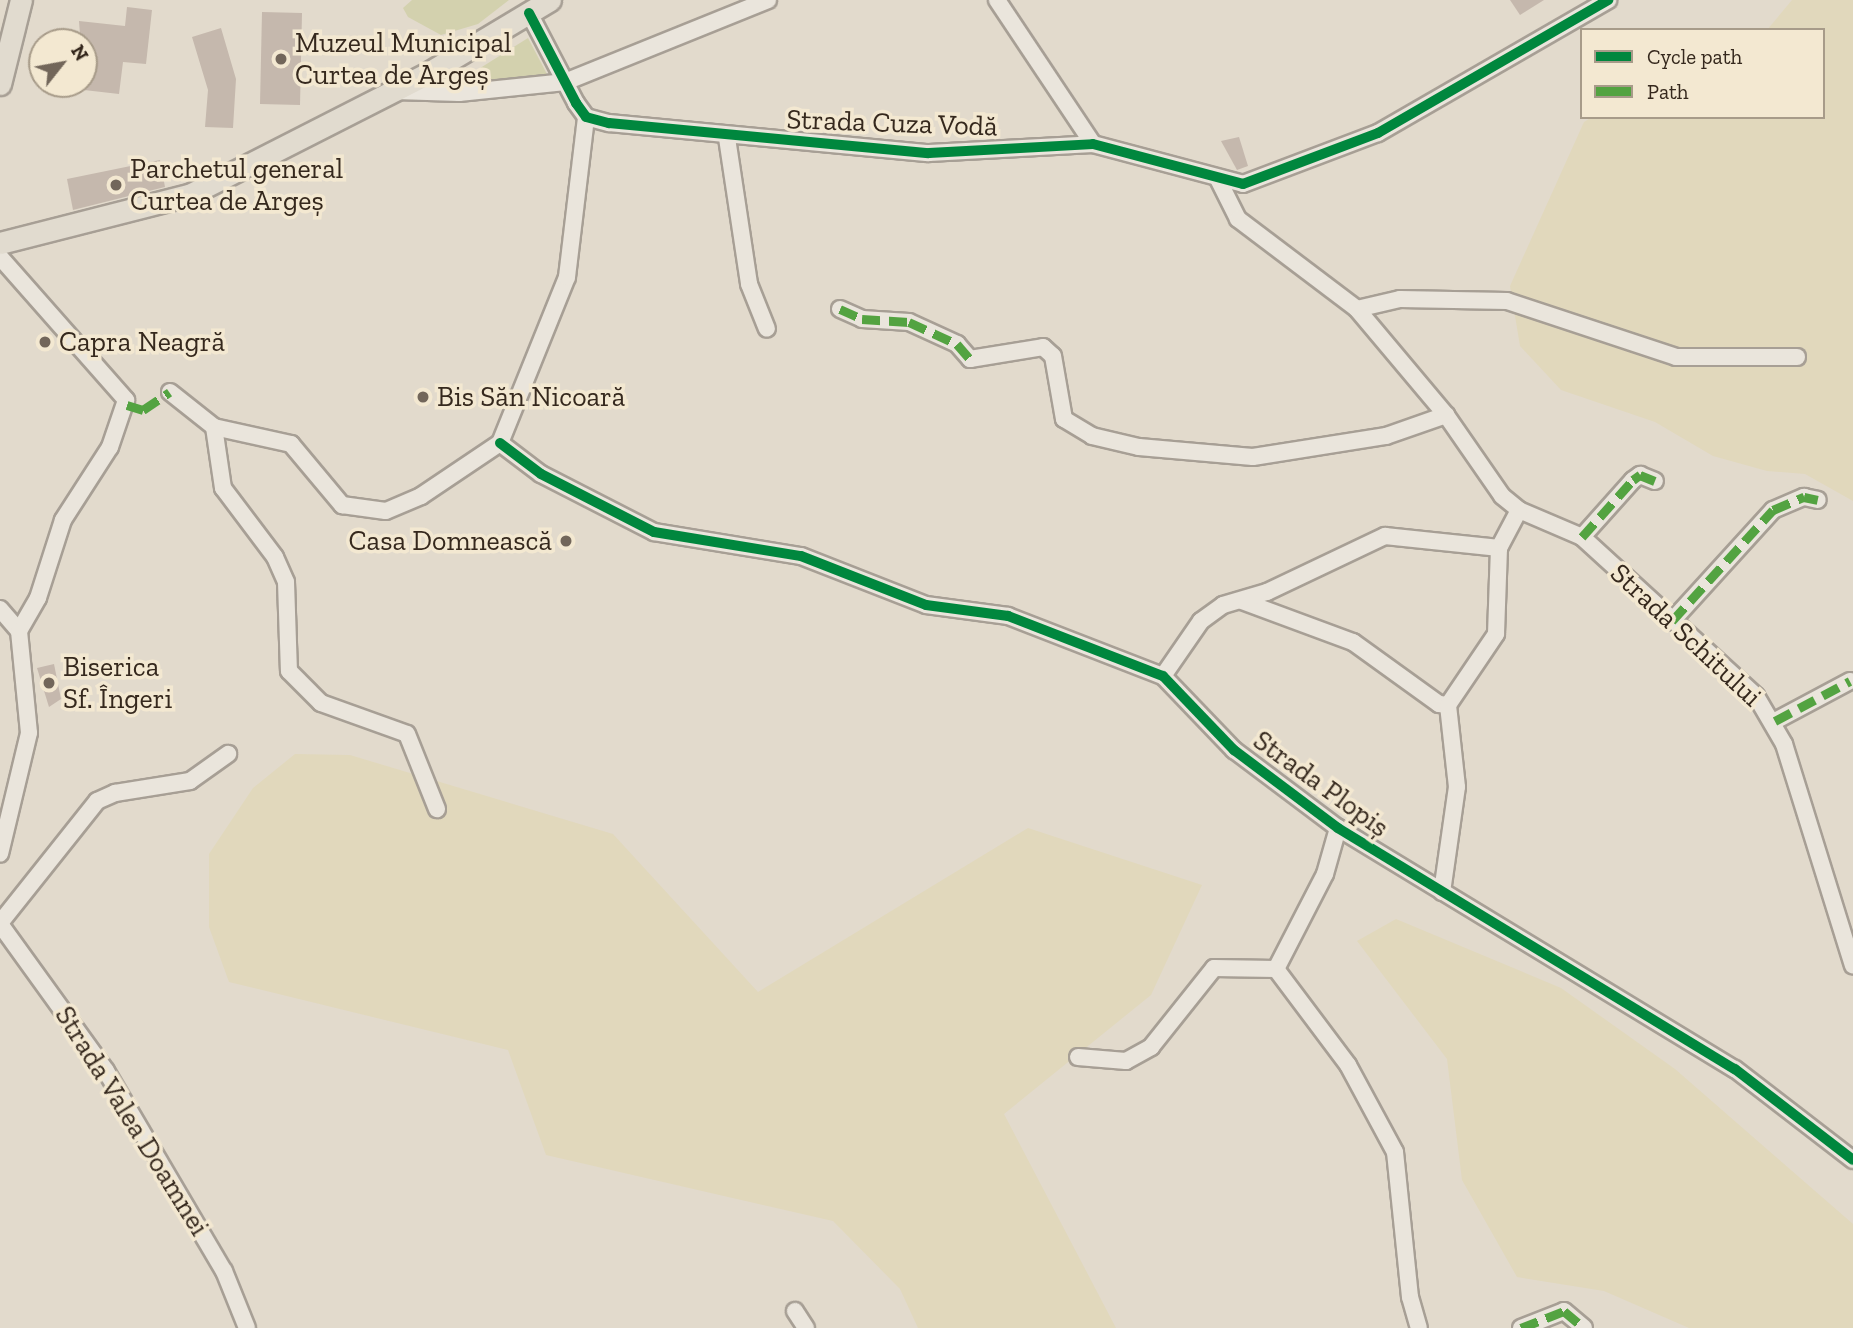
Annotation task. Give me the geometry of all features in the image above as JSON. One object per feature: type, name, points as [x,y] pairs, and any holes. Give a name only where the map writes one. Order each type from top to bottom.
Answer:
[{"type":"main road","points":[[0,84],[21,0]]},
{"type":"main road","points":[[0,243],[189,195],[394,90],[533,7],[550,0]]},
{"type":"street","points":[[394,90],[459,93],[565,82],[768,0]]},
{"type":"street","points":[[997,0],[1093,144]]},
{"type":"street","name":"Strada Cuza Vodă","points":[[586,117],[727,138],[929,153],[1093,144],[1219,179],[1256,182],[1378,133],[1608,0]]},
{"type":"street","points":[[170,392],[214,426],[291,443],[334,498],[364,512],[409,502],[500,443],[567,277],[586,117],[565,82],[533,7]]},
{"type":"street","points":[[727,138],[749,284],[767,329]]},
{"type":"street","name":"Strada Schitului","points":[[1219,179],[1238,219],[1357,309],[1446,415],[1502,496],[1519,510],[1582,537],[1756,696],[1774,721],[1853,966]]},
{"type":"street","points":[[0,257],[126,400],[110,447],[63,520],[38,598],[19,631]]},
{"type":"street","points":[[1357,309],[1400,299],[1507,301],[1675,357],[1797,357]]},
{"type":"street","points":[[840,309],[862,319],[918,325],[957,344],[970,359],[1043,347],[1053,356],[1064,419],[1100,439],[1139,447],[1253,457],[1386,436],[1446,415]]},
{"type":"street","points":[[214,426],[223,488],[238,515],[270,549],[286,582],[289,671],[321,704],[407,734],[437,809]]},
{"type":"street","name":"Strada Plopiș","points":[[500,443],[541,474],[654,532],[801,556],[926,605],[1008,616],[1163,676],[1242,757],[1338,828],[1735,1069],[1853,1160]]},
{"type":"street","points":[[1582,537],[1633,480],[1640,475],[1654,481]]},
{"type":"street","points":[[1672,621],[1773,510],[1804,497],[1818,500]]},
{"type":"street","points":[[1443,892],[1457,787],[1448,705],[1496,634],[1499,548],[1519,510]]},
{"type":"street","points":[[1163,676],[1210,612],[1242,601],[1385,536],[1499,548]]},
{"type":"street","points":[[1242,601],[1353,642],[1439,704],[1448,705]]},
{"type":"street","points":[[0,609],[19,631],[29,733],[0,854]]},
{"type":"street","points":[[1774,721],[1852,682]]},
{"type":"street","name":"Strada Valea Doamnei","points":[[228,754],[190,781],[115,793],[97,801],[0,923],[106,1072],[224,1271],[247,1328]]},
{"type":"street","name":"Strada Plopiș","points":[[1276,969],[1325,874],[1338,828]]},
{"type":"street","points":[[1078,1057],[1126,1061],[1143,1053],[1214,968],[1276,969],[1348,1065],[1395,1152],[1410,1297],[1419,1328]]},
{"type":"street","points":[[795,1311],[806,1328]]},
{"type":"street","points":[[1521,1328],[1564,1311],[1584,1328]]},
{"type":"shaded area","points":[[412,0],[509,0],[478,24],[441,35],[408,17],[403,8]]},
{"type":"shaded area","points":[[1792,0],[1853,0],[1853,501],[1805,474],[1767,471],[1713,456],[1655,422],[1561,390],[1520,346],[1510,286],[1584,122],[1589,119],[1825,119],[1825,28],[1769,28]]},
{"type":"shaded area","points":[[528,38],[548,76],[460,85],[466,77]]},
{"type":"shaded area","points":[[295,754],[350,755],[613,834],[758,992],[1028,828],[1202,885],[1151,995],[1004,1114],[1116,1328],[918,1328],[900,1289],[833,1221],[546,1155],[508,1050],[229,982],[209,927],[209,854],[253,788]]},
{"type":"shaded area","points":[[1396,919],[1561,988],[1675,1069],[1853,1224],[1853,1328],[1689,1328],[1604,1291],[1517,1277],[1462,1180],[1447,1059],[1357,941]]},
{"type":"building","points":[[1510,0],[1544,0],[1520,15]]},
{"type":"building","points":[[127,7],[152,10],[146,64],[123,62],[119,94],[98,92],[98,28],[80,28],[79,21],[125,26]]},
{"type":"building","name":"Muzeul Municipal Curtea de Argeș","points":[[262,12],[302,13],[300,105],[260,104]]},
{"type":"building","points":[[221,28],[236,79],[233,128],[205,127],[208,90],[192,37]]},
{"type":"building","points":[[1239,137],[1248,166],[1237,170],[1221,141]]},
{"type":"building","name":"Parchetul general Curtea de Argeș","points":[[160,160],[165,187],[73,210],[67,179]]},
{"type":"building","name":"Biserica Sf. Îngeri","points":[[54,664],[61,699],[49,707],[37,668]]},
{"type":"marked path","points":[[840,309],[862,319],[909,322],[957,344],[970,359]]},
{"type":"marked path","points":[[127,405],[143,410],[170,392]]},
{"type":"marked path","points":[[1582,537],[1633,480],[1640,475],[1655,481]]},
{"type":"marked path","points":[[1672,621],[1773,510],[1804,497],[1818,500]]},
{"type":"marked path","points":[[1775,721],[1850,681]]},
{"type":"marked path","points":[[1521,1328],[1564,1311],[1584,1328]]},
{"type":"cycle path","points":[[529,13],[586,117],[609,123],[929,153],[1093,144],[1243,184],[1378,133],[1608,0]]},
{"type":"cycle path","points":[[500,443],[541,474],[654,532],[801,556],[926,605],[1008,616],[1163,676],[1234,750],[1338,828],[1735,1069],[1853,1160]]},
{"type":"place","name":"Muzeul Municipal Curtea de Argeș","points":[[281,59]]},
{"type":"place","name":"Parchetul general Curtea de Argeș","points":[[116,185]]},
{"type":"place","name":"Capra Neagră","points":[[45,342]]},
{"type":"place","name":"Bis Săn Nicoară","points":[[423,397]]},
{"type":"place","name":"Casa Domnească","points":[[566,541]]},
{"type":"place","name":"Biserica Sf. Îngeri","points":[[49,683]]}]
